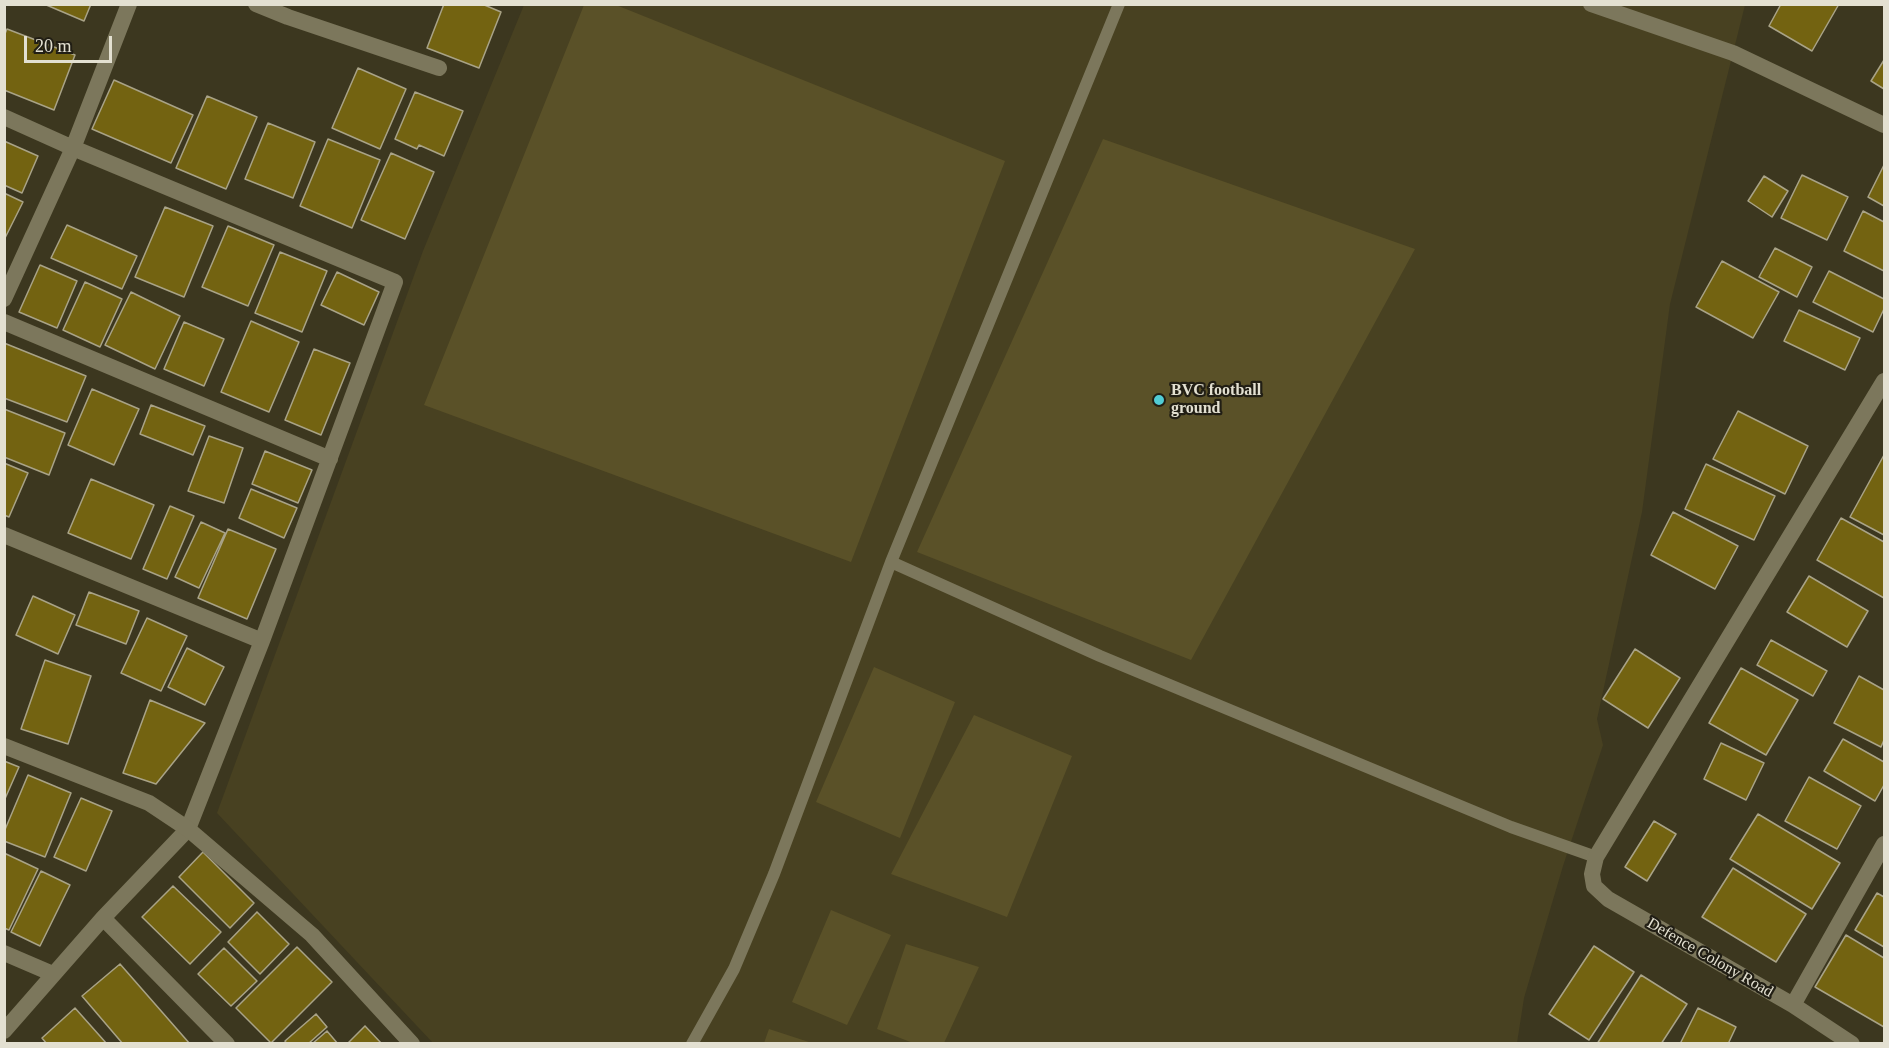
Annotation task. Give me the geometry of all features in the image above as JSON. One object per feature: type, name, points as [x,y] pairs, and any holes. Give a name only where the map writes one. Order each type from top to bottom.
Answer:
[{"type":"street","points":[[4,300],[73,148],[129,4]]},
{"type":"street","points":[[256,4],[439,68]]},
{"type":"street","points":[[1591,4],[1733,52],[1884,125]]},
{"type":"street","points":[[4,117],[395,282],[262,641],[188,829],[103,918],[4,1031]]},
{"type":"street","points":[[4,322],[330,459]]},
{"type":"street","points":[[1596,857],[1884,381]]},
{"type":"street","points":[[4,535],[262,641]]},
{"type":"street","points":[[4,746],[149,803],[188,829],[312,935],[412,1044]]},
{"type":"street","points":[[1793,1005],[1884,844]]},
{"type":"street","name":"Defence Colony Road","points":[[1596,857],[1592,874],[1594,886],[1608,899],[1793,1005],[1852,1044]]},
{"type":"street","points":[[103,918],[227,1044]]},
{"type":"street","points":[[4,953],[53,974]]},
{"type":"lane","points":[[692,1044],[734,969],[774,874],[891,562],[1119,4]]},
{"type":"lane","points":[[891,562],[1100,656],[1511,827],[1596,857]]},
{"type":"shaded area","points":[[524,5],[1745,5],[1670,304],[1642,512],[1597,719],[1603,745],[1563,866],[1524,998],[1517,1043],[433,1043],[217,813],[423,251]]},
{"type":"shaded area","points":[[584,5],[616,5],[1005,161],[851,562],[424,405]]},
{"type":"shaded area","name":"BVC football ground","points":[[1103,139],[1415,249],[1191,660],[917,552]]},
{"type":"shaded area","points":[[874,667],[955,702],[900,838],[816,802]]},
{"type":"shaded area","points":[[974,715],[1072,756],[1007,917],[891,874]]},
{"type":"shaded area","points":[[831,910],[891,935],[847,1025],[792,1002]]},
{"type":"shaded area","points":[[906,944],[979,967],[944,1043],[913,1043],[877,1029]]},
{"type":"shaded area","points":[[769,1029],[812,1043],[764,1043]]},
{"type":"building","points":[[44,4],[91,4],[84,21]]},
{"type":"building","points":[[444,4],[482,4],[501,12],[479,68],[427,48]]},
{"type":"building","points":[[1781,4],[1839,4],[1812,51],[1769,26]]},
{"type":"building","points":[[7,29],[75,55],[54,110],[4,90],[4,36]]},
{"type":"building","points":[[1884,60],[1884,89],[1871,81]]},
{"type":"building","points":[[358,68],[406,89],[380,149],[332,128]]},
{"type":"building","points":[[114,80],[193,115],[171,163],[92,129]]},
{"type":"building","points":[[415,92],[463,111],[444,156],[419,145],[417,149],[395,139]]},
{"type":"building","points":[[207,96],[257,117],[226,189],[176,168]]},
{"type":"building","points":[[268,123],[315,142],[293,198],[245,179]]},
{"type":"building","points":[[328,139],[380,160],[352,228],[300,206]]},
{"type":"building","points":[[4,141],[38,156],[22,193],[4,185]]},
{"type":"building","points":[[391,153],[434,172],[405,239],[361,220]]},
{"type":"building","points":[[1884,165],[1884,206],[1868,197]]},
{"type":"building","points":[[1802,175],[1848,197],[1827,240],[1781,218]]},
{"type":"building","points":[[1764,176],[1788,191],[1772,217],[1748,201]]},
{"type":"building","points":[[4,193],[23,202],[4,240]]},
{"type":"building","points":[[165,207],[213,226],[184,297],[135,277]]},
{"type":"building","points":[[1863,211],[1884,222],[1884,271],[1844,251]]},
{"type":"building","points":[[67,225],[137,256],[122,289],[51,258]]},
{"type":"building","points":[[228,226],[274,245],[248,306],[202,287]]},
{"type":"building","points":[[1775,248],[1812,267],[1797,297],[1759,277]]},
{"type":"building","points":[[280,252],[327,271],[302,332],[255,313]]},
{"type":"building","points":[[1722,261],[1779,292],[1753,338],[1696,307]]},
{"type":"building","points":[[40,265],[77,281],[57,328],[19,312]]},
{"type":"building","points":[[1829,271],[1884,299],[1884,309],[1873,332],[1813,302]]},
{"type":"building","points":[[337,272],[379,292],[364,325],[321,305]]},
{"type":"building","points":[[85,282],[122,299],[100,347],[63,330]]},
{"type":"building","points":[[131,292],[180,316],[155,369],[105,345]]},
{"type":"building","points":[[1799,310],[1860,338],[1845,370],[1784,341]]},
{"type":"building","points":[[251,321],[299,342],[269,412],[221,392]]},
{"type":"building","points":[[184,322],[224,339],[204,386],[164,369]]},
{"type":"building","points":[[4,343],[86,376],[67,422],[4,398]]},
{"type":"building","points":[[314,349],[350,363],[321,435],[285,420]]},
{"type":"building","points":[[92,389],[139,409],[114,465],[68,445]]},
{"type":"building","points":[[151,405],[205,426],[193,455],[140,434]]},
{"type":"building","points":[[4,409],[65,433],[49,475],[4,457]]},
{"type":"building","points":[[1738,411],[1808,446],[1785,494],[1713,459]]},
{"type":"building","points":[[209,436],[243,448],[224,503],[188,491]]},
{"type":"building","points":[[265,451],[312,470],[298,503],[252,484]]},
{"type":"building","points":[[1884,455],[1884,535],[1850,517]]},
{"type":"building","points":[[4,463],[28,473],[9,517],[4,515]]},
{"type":"building","points":[[1706,464],[1775,496],[1754,540],[1685,509]]},
{"type":"building","points":[[91,479],[154,505],[131,559],[68,533]]},
{"type":"building","points":[[251,489],[297,508],[284,538],[239,518]]},
{"type":"building","points":[[170,506],[194,516],[167,579],[143,569]]},
{"type":"building","points":[[1673,512],[1738,546],[1715,589],[1651,555]]},
{"type":"building","points":[[1841,518],[1884,542],[1884,598],[1817,560]]},
{"type":"building","points":[[201,522],[225,533],[199,588],[175,577]]},
{"type":"building","points":[[228,529],[276,549],[247,619],[198,598]]},
{"type":"building","points":[[1809,576],[1868,611],[1847,647],[1787,612]]},
{"type":"building","points":[[89,592],[139,611],[126,644],[76,625]]},
{"type":"building","points":[[33,596],[75,615],[58,654],[16,635]]},
{"type":"building","points":[[147,618],[187,636],[161,691],[121,673]]},
{"type":"building","points":[[1771,640],[1827,671],[1813,696],[1757,665]]},
{"type":"building","points":[[187,648],[224,667],[205,705],[168,687]]},
{"type":"building","points":[[1635,649],[1680,678],[1648,728],[1603,699]]},
{"type":"building","points":[[45,660],[91,676],[68,744],[21,729]]},
{"type":"building","points":[[1741,668],[1798,700],[1766,755],[1709,723]]},
{"type":"building","points":[[1859,676],[1884,690],[1884,740],[1881,747],[1834,723]]},
{"type":"building","points":[[150,700],[205,723],[156,784],[123,773]]},
{"type":"building","points":[[1843,739],[1884,762],[1884,785],[1875,801],[1824,771]]},
{"type":"building","points":[[1721,743],[1764,763],[1746,800],[1704,779]]},
{"type":"building","points":[[4,761],[19,767],[4,801]]},
{"type":"building","points":[[28,775],[71,793],[45,857],[4,841],[4,832]]},
{"type":"building","points":[[1809,777],[1861,806],[1837,849],[1785,821]]},
{"type":"building","points":[[81,798],[112,811],[86,871],[54,857]]},
{"type":"building","points":[[1758,814],[1840,863],[1812,909],[1730,859]]},
{"type":"building","points":[[1654,821],[1676,834],[1647,881],[1625,867]]},
{"type":"building","points":[[203,852],[254,903],[230,928],[179,877]]},
{"type":"building","points":[[4,853],[38,869],[9,930],[4,928]]},
{"type":"building","points":[[1733,868],[1806,914],[1776,962],[1702,917]]},
{"type":"building","points":[[41,871],[70,885],[40,946],[11,932]]},
{"type":"building","points":[[173,886],[221,932],[190,964],[142,917]]},
{"type":"building","points":[[1877,893],[1884,897],[1884,947],[1855,930]]},
{"type":"building","points":[[257,912],[289,944],[260,974],[228,942]]},
{"type":"building","points":[[1846,935],[1884,958],[1884,1027],[1815,987]]},
{"type":"building","points":[[1594,946],[1634,972],[1589,1040],[1549,1014]]},
{"type":"building","points":[[297,947],[332,982],[271,1043],[236,1008]]},
{"type":"building","points":[[224,948],[257,981],[231,1006],[198,974]]},
{"type":"building","points":[[120,964],[190,1044],[123,1044],[82,996]]},
{"type":"building","points":[[1641,975],[1687,1004],[1661,1044],[1597,1044]]},
{"type":"building","points":[[75,1008],[107,1044],[47,1044],[42,1038]]},
{"type":"building","points":[[1698,1008],[1736,1027],[1728,1044],[1680,1044]]},
{"type":"building","points":[[316,1014],[327,1027],[308,1044],[287,1044],[285,1041]]},
{"type":"building","points":[[365,1026],[382,1044],[347,1044]]},
{"type":"building","points":[[327,1031],[338,1044],[312,1044]]},
{"type":"place","name":"BVC football ground","points":[[1159,400]]}]
